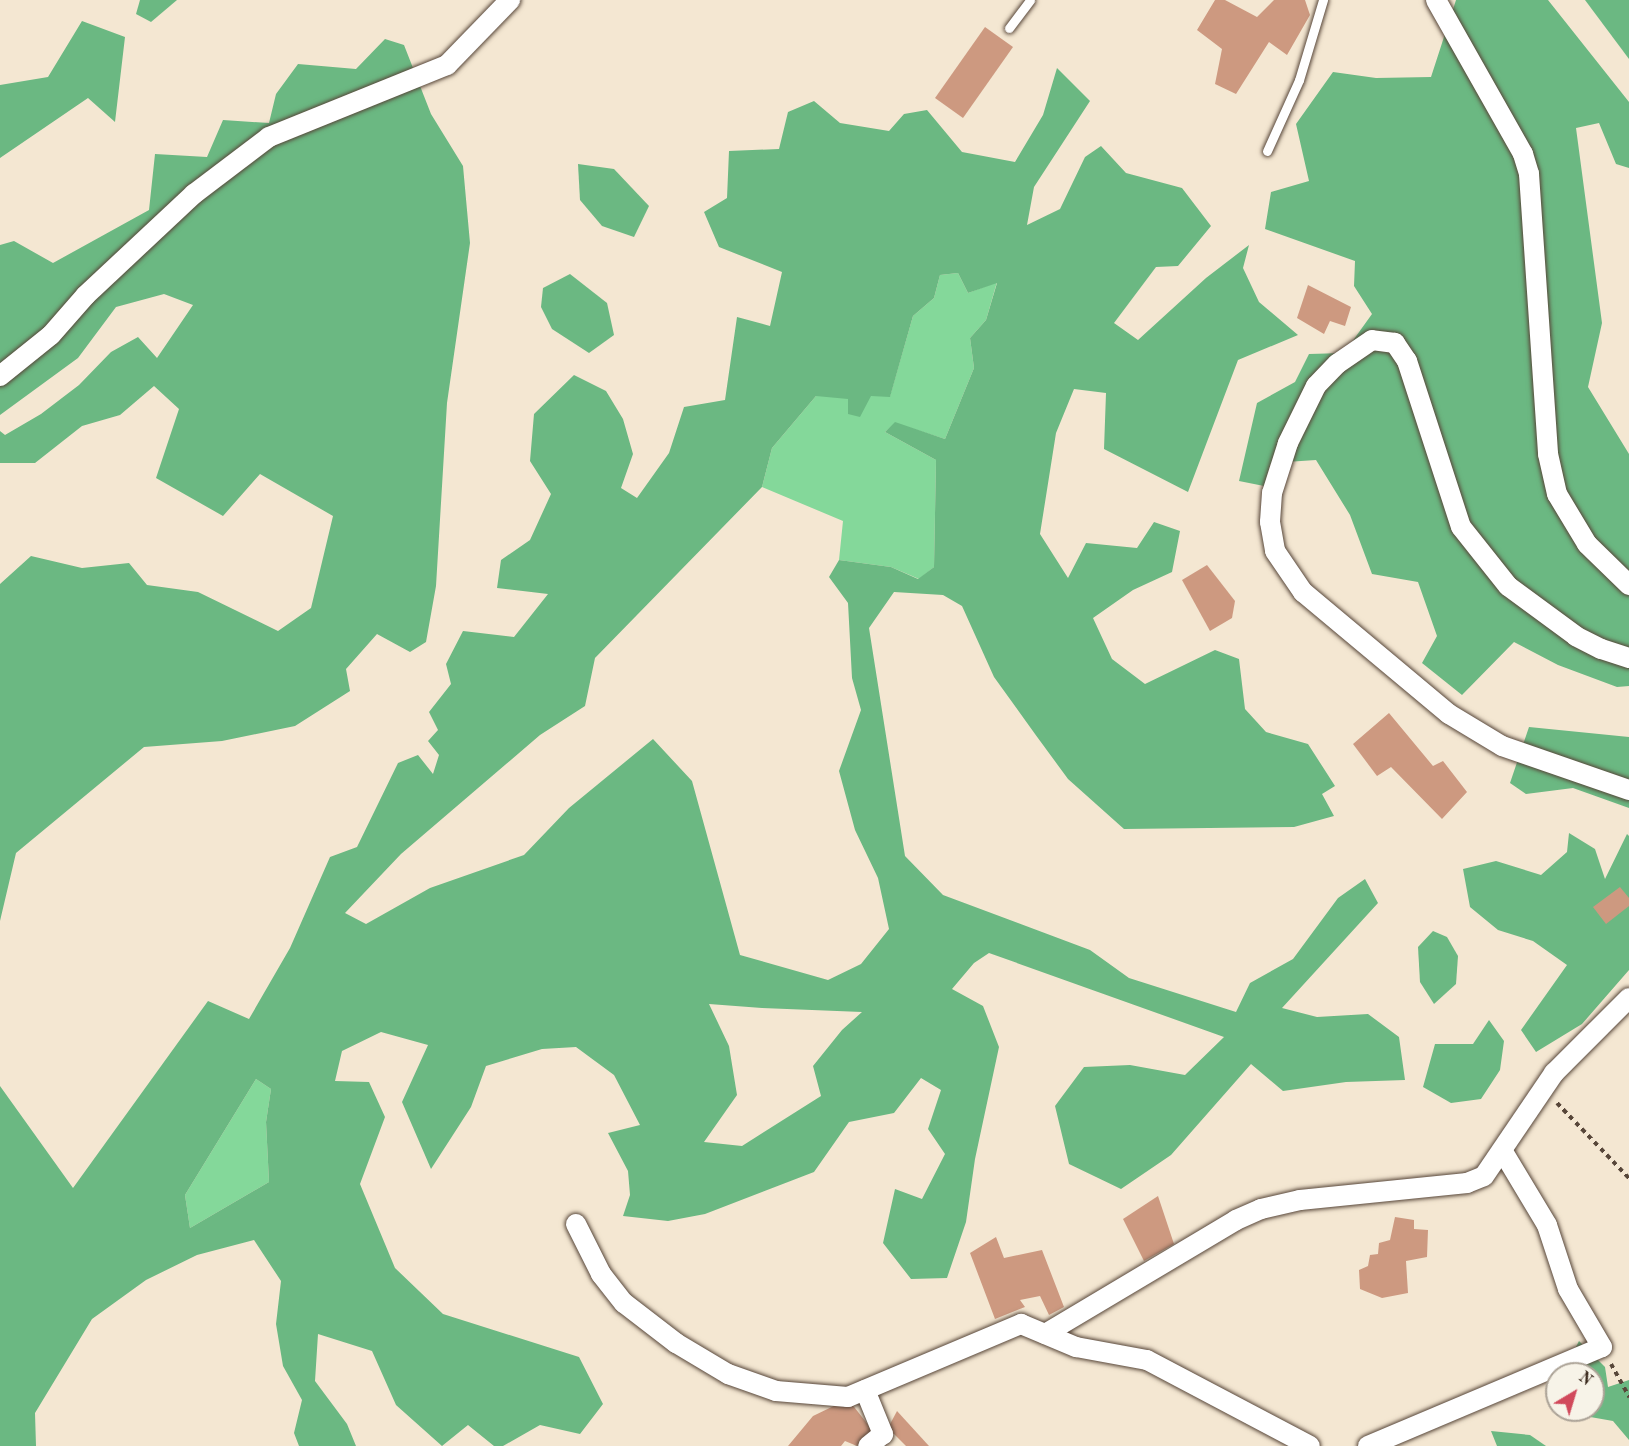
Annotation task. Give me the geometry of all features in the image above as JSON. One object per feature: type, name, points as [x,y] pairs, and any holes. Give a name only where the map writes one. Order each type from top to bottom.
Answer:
[{"type":"street","points":[[0,376],[51,335],[86,295],[194,194],[269,137],[447,65],[510,0]]},
{"type":"street","points":[[1436,0],[1523,154],[1529,174],[1548,454],[1557,494],[1587,544],[1629,585]]},
{"type":"street","points":[[1629,658],[1601,649],[1576,636],[1508,586],[1461,527],[1407,361],[1395,343],[1372,340],[1337,364],[1316,386],[1288,443],[1271,502],[1275,550],[1303,592],[1449,714],[1502,746],[1629,790]]},
{"type":"street","points":[[1045,1334],[1236,1220],[1261,1209],[1300,1200],[1467,1183],[1484,1176],[1541,1090],[1629,998]]},
{"type":"street","points":[[1368,1446],[1602,1347],[1568,1289],[1547,1225],[1502,1150]]},
{"type":"street","points":[[576,1224],[601,1274],[624,1303],[693,1353],[728,1374],[776,1391],[806,1396],[848,1396],[1021,1324],[1076,1347],[1147,1360],[1310,1446]]},
{"type":"street","points":[[865,1390],[883,1434],[868,1446]]},
{"type":"lane","points":[[1009,28],[1030,0]]},
{"type":"lane","points":[[1267,151],[1299,80],[1323,0]]},
{"type":"path","points":[[1541,1090],[1574,1117],[1629,1178]]},
{"type":"path","points":[[1602,1347],[1629,1396]]},
{"type":"green space","points":[[140,0],[177,0],[151,22],[136,14]]},
{"type":"green space","points":[[1456,0],[1548,0],[1629,102],[1629,168],[1616,164],[1599,123],[1576,128],[1602,323],[1588,387],[1629,454],[1629,686],[1617,687],[1558,665],[1514,642],[1462,695],[1422,663],[1437,636],[1418,582],[1372,574],[1350,515],[1316,460],[1271,463],[1264,486],[1239,481],[1257,403],[1295,382],[1309,354],[1344,353],[1372,314],[1354,286],[1355,261],[1265,229],[1271,192],[1309,181],[1296,124],[1333,72],[1376,78],[1431,77]]},
{"type":"green space","points":[[1585,0],[1629,0],[1629,59]]},
{"type":"green space","points":[[82,21],[125,37],[115,122],[88,98],[0,158],[0,85],[48,77]]},
{"type":"green space","points":[[385,39],[404,45],[431,114],[463,166],[470,243],[447,403],[436,586],[426,642],[410,652],[377,634],[346,669],[350,691],[295,726],[222,741],[144,747],[16,853],[0,921],[0,584],[31,556],[82,568],[129,563],[147,585],[198,592],[278,631],[311,608],[333,516],[260,474],[223,516],[156,478],[179,409],[154,386],[120,415],[82,426],[35,463],[0,463],[0,431],[5,435],[41,414],[79,385],[111,352],[138,337],[157,358],[193,305],[164,294],[116,307],[78,358],[0,415],[0,245],[14,241],[53,263],[149,210],[155,154],[207,157],[223,120],[269,123],[276,94],[298,64],[356,69]]},
{"type":"green space","points":[[1057,68],[1090,101],[1034,187],[1027,225],[1060,209],[1085,157],[1101,146],[1126,173],[1182,188],[1211,226],[1178,266],[1156,267],[1114,323],[1138,340],[1206,278],[1249,245],[1243,268],[1259,302],[1298,335],[1238,360],[1188,492],[1104,449],[1106,393],[1074,389],[1056,433],[1040,534],[1068,578],[1086,543],[1137,548],[1154,522],[1180,531],[1172,572],[1133,590],[1093,618],[1112,659],[1145,684],[1215,650],[1239,659],[1245,709],[1266,732],[1308,744],[1335,786],[1322,794],[1334,816],[1294,827],[1124,829],[1068,779],[1035,734],[994,677],[962,606],[943,595],[894,592],[869,628],[905,856],[943,895],[1090,950],[1129,978],[1236,1012],[1250,983],[1293,959],[1338,898],[1365,879],[1378,903],[1282,1008],[1317,1017],[1368,1014],[1399,1037],[1405,1080],[1346,1082],[1283,1091],[1251,1064],[1171,1155],[1121,1189],[1069,1164],[1055,1106],[1084,1067],[1130,1065],[1185,1075],[1224,1037],[989,953],[974,963],[952,989],[983,1006],[999,1047],[975,1159],[966,1222],[947,1278],[911,1279],[883,1243],[895,1189],[922,1199],[945,1154],[928,1129],[941,1090],[921,1078],[894,1113],[849,1122],[814,1172],[705,1214],[668,1221],[623,1216],[630,1195],[628,1171],[608,1133],[640,1125],[614,1075],[576,1047],[542,1049],[486,1066],[471,1107],[431,1169],[402,1102],[428,1045],[381,1032],[342,1051],[335,1081],[369,1082],[385,1117],[360,1184],[395,1268],[443,1314],[579,1357],[603,1404],[580,1434],[540,1425],[503,1446],[494,1446],[468,1425],[442,1446],[396,1405],[372,1351],[318,1334],[315,1381],[347,1424],[356,1446],[299,1446],[294,1433],[302,1400],[283,1366],[276,1324],[281,1281],[254,1240],[197,1255],[146,1280],[92,1319],[35,1413],[36,1446],[0,1446],[0,1086],[73,1188],[208,1001],[249,1019],[290,948],[330,857],[357,847],[398,763],[418,755],[433,774],[439,755],[428,741],[438,730],[429,712],[451,684],[446,664],[463,631],[514,637],[548,594],[497,588],[501,560],[530,540],[551,494],[530,461],[534,414],[574,375],[606,391],[623,419],[633,454],[621,488],[637,498],[669,453],[684,407],[725,400],[737,317],[770,326],[782,272],[719,247],[704,212],[727,198],[729,151],[779,149],[788,112],[814,101],[840,123],[889,131],[904,114],[927,110],[962,152],[1015,162],[1043,115]],"holes":[[[958,273],[968,293],[997,283],[986,320],[970,338],[974,368],[945,439],[895,422],[885,432],[936,460],[934,567],[918,579],[891,567],[839,560],[829,577],[848,603],[852,678],[861,710],[839,771],[855,830],[878,878],[889,929],[861,964],[828,980],[740,955],[692,781],[653,739],[569,808],[524,855],[430,888],[366,924],[345,913],[401,854],[540,735],[585,706],[595,658],[762,487],[772,448],[816,396],[848,399],[848,414],[860,417],[871,396],[890,397],[913,316],[934,298],[940,275]],[[709,1004],[862,1012],[842,1030],[813,1066],[821,1096],[742,1146],[704,1142],[737,1095],[729,1046]],[[256,1079],[271,1089],[266,1122],[269,1182],[190,1228],[185,1195]]]},
{"type":"green space","points":[[578,164],[614,169],[649,206],[634,237],[602,226],[580,200]]},
{"type":"green space","points":[[958,273],[968,293],[997,282],[986,320],[970,338],[974,368],[945,439],[895,423],[885,432],[936,460],[934,567],[919,579],[891,567],[839,560],[843,521],[762,487],[772,448],[816,396],[890,396],[913,316],[934,298],[940,275]]},
{"type":"green space","points":[[570,274],[607,303],[614,335],[589,353],[552,329],[541,307],[543,288]]},
{"type":"green space","points":[[1529,727],[1629,737],[1629,808],[1573,788],[1526,794],[1510,783]]},
{"type":"green space","points":[[1569,833],[1595,849],[1605,879],[1627,834],[1629,836],[1629,970],[1582,1024],[1536,1052],[1521,1030],[1567,965],[1533,941],[1498,930],[1470,907],[1463,869],[1496,861],[1541,875],[1567,852]]},
{"type":"green space","points":[[1433,931],[1447,937],[1458,956],[1456,984],[1434,1004],[1420,982],[1418,947]]},
{"type":"green space","points":[[1489,1020],[1504,1041],[1500,1070],[1481,1099],[1451,1103],[1423,1087],[1435,1044],[1473,1044]]},
{"type":"green space","points":[[256,1079],[271,1089],[266,1122],[269,1182],[190,1228],[185,1195]]},
{"type":"green space","points":[[1579,1341],[1600,1362],[1568,1362]]},
{"type":"green space","points":[[1605,1367],[1608,1387],[1629,1380],[1629,1440],[1613,1421],[1605,1420]]},
{"type":"green space","points":[[1491,1431],[1530,1435],[1546,1446],[1497,1446]]},
{"type":"building","points":[[1215,0],[1225,0],[1257,17],[1274,0],[1305,0],[1310,15],[1287,55],[1269,42],[1236,94],[1215,84],[1222,49],[1197,30]]},
{"type":"building","points":[[985,27],[1013,47],[963,118],[935,98]]},
{"type":"building","points":[[1308,285],[1351,307],[1345,326],[1330,321],[1324,334],[1297,318]]},
{"type":"building","points":[[1207,565],[1235,601],[1232,618],[1210,631],[1182,580]]},
{"type":"building","points":[[1389,713],[1433,766],[1443,761],[1467,792],[1442,819],[1391,767],[1377,776],[1353,744]]},
{"type":"building","points":[[1620,887],[1629,898],[1629,906],[1606,924],[1593,907]]},
{"type":"building","points":[[1158,1196],[1174,1244],[1144,1261],[1123,1219]]},
{"type":"building","points":[[1395,1217],[1414,1220],[1414,1229],[1428,1230],[1427,1257],[1406,1261],[1408,1293],[1382,1298],[1360,1289],[1359,1270],[1368,1266],[1370,1255],[1378,1254],[1379,1243],[1390,1240]]},
{"type":"building","points":[[996,1237],[1004,1258],[1042,1250],[1064,1307],[1049,1315],[1040,1296],[1020,1300],[1025,1307],[995,1319],[970,1253]]},
{"type":"building","points":[[842,1402],[851,1403],[873,1431],[857,1446],[845,1441],[841,1446],[788,1446],[813,1416]]},
{"type":"building","points":[[897,1411],[929,1446],[906,1446],[888,1428]]}]
